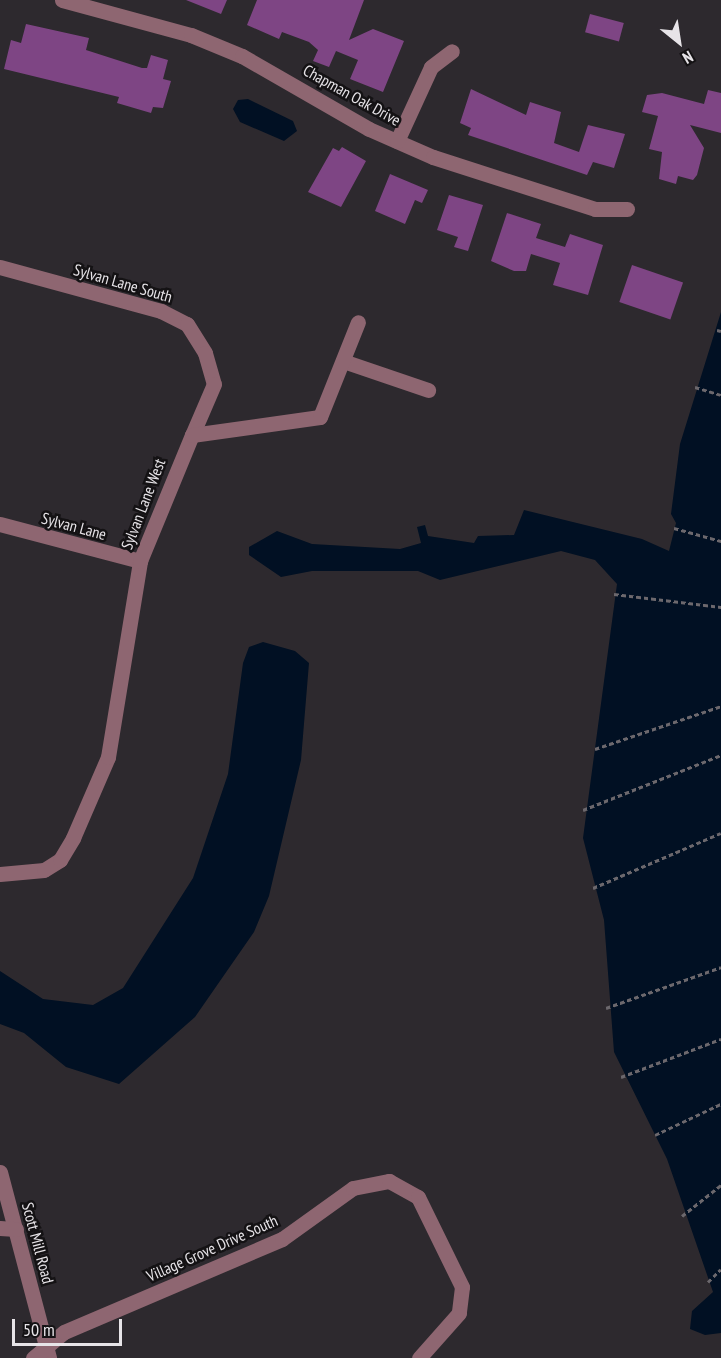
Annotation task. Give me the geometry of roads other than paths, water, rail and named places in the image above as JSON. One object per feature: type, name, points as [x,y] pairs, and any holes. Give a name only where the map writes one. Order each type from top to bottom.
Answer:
[{"type":"street","name":"Chapman Oak Drive","points":[[62,0],[191,35],[242,56],[397,141],[595,209],[627,209]]},
{"type":"street","points":[[397,141],[431,68],[452,51]]},
{"type":"street","name":"Sylvan Lane South","points":[[0,267],[161,311],[187,324],[206,353],[214,384],[192,435]]},
{"type":"street","points":[[192,435],[320,417],[358,322]]},
{"type":"street","points":[[343,361],[428,390]]},
{"type":"street","name":"Sylvan Lane West","points":[[0,874],[44,870],[60,860],[73,838],[108,757],[140,561],[192,435]]},
{"type":"street","name":"Sylvan Lane","points":[[0,525],[140,561]]},
{"type":"street","name":"Scott Mill Road","points":[[0,1172],[48,1352]]},
{"type":"street","name":"Village Grove Drive South","points":[[33,1358],[48,1352],[64,1332],[282,1239],[353,1188],[389,1181],[407,1188],[429,1213],[462,1299],[451,1325],[419,1358]]},
{"type":"street","points":[[0,1228],[16,1229]]},
{"type":"water","points":[[248,99],[293,121],[297,131],[284,141],[240,122],[233,109],[238,100]]},
{"type":"water","points":[[721,312],[721,1333],[705,1335],[690,1329],[692,1311],[713,1292],[667,1159],[614,1052],[604,920],[583,838],[617,584],[595,560],[561,551],[440,580],[418,571],[312,571],[281,577],[249,555],[249,547],[277,531],[312,544],[400,549],[421,543],[417,527],[425,525],[428,536],[474,543],[478,536],[514,535],[524,510],[642,539],[669,551],[676,523],[671,514],[680,444]]},
{"type":"water","points":[[263,642],[295,651],[309,663],[301,760],[269,896],[254,932],[195,1017],[119,1084],[66,1067],[24,1033],[0,1024],[0,971],[43,999],[93,1005],[123,988],[193,878],[228,774],[243,663],[249,647]]}]
